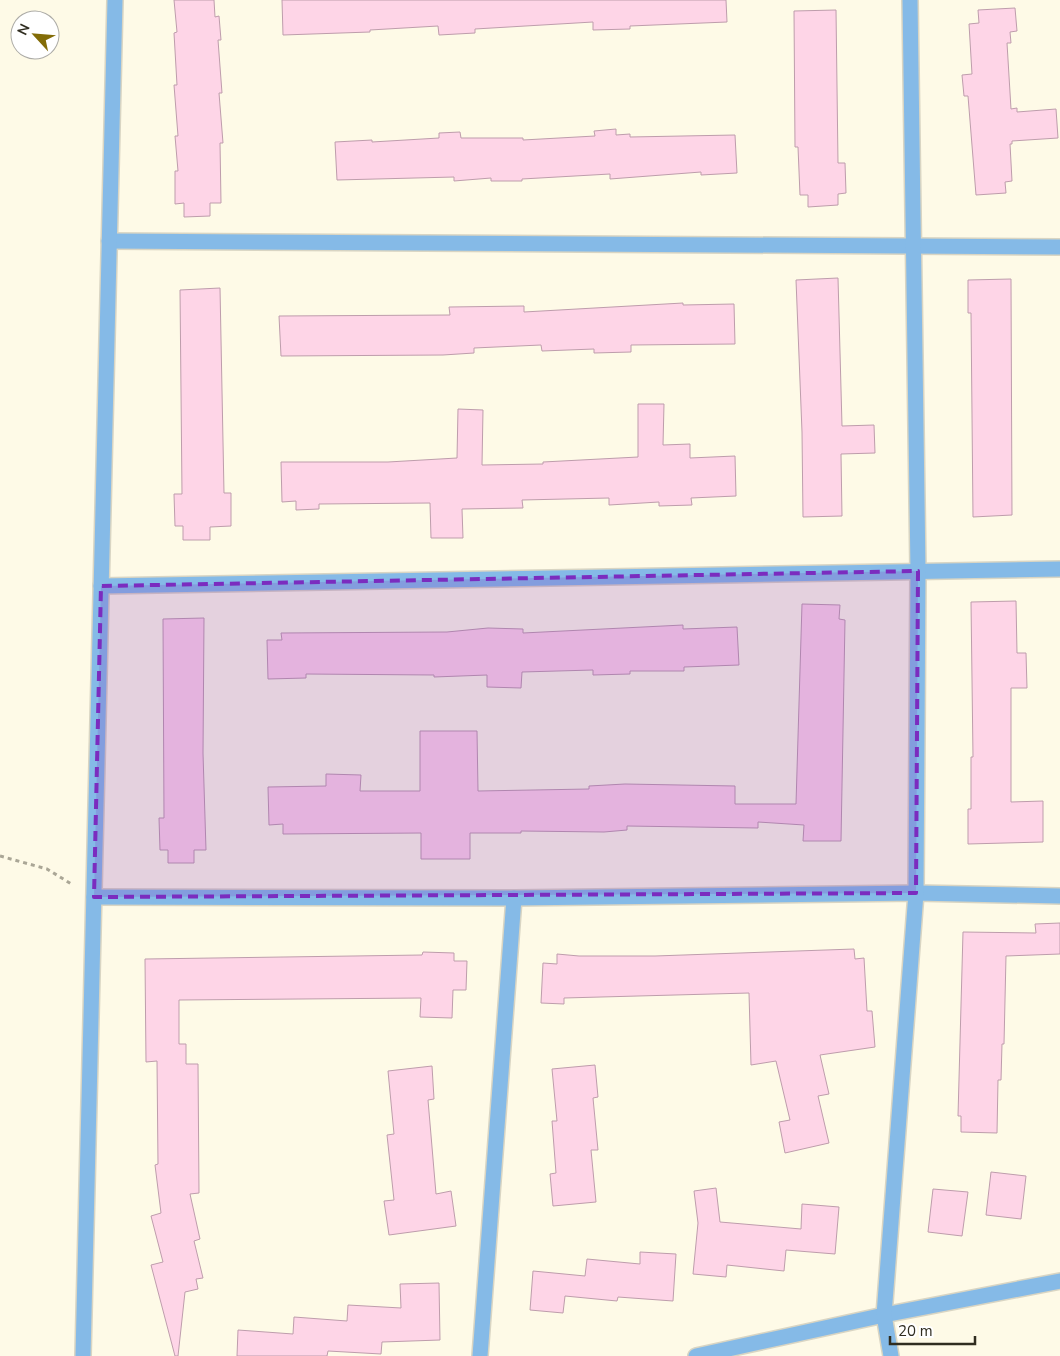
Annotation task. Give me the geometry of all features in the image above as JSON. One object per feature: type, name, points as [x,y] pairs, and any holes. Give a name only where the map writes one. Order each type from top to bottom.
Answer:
[{"type":"street","points":[[83,1356],[115,0]]},
{"type":"street","points":[[891,1356],[884,1315],[916,893],[918,571],[910,0]]},
{"type":"street","points":[[109,241],[913,248],[1060,247]]},
{"type":"street","points":[[101,586],[1060,569]]},
{"type":"street","points":[[94,897],[514,898],[916,893],[1060,896]]},
{"type":"street","points":[[480,1356],[514,898]]},
{"type":"street","points":[[696,1356],[884,1315],[1060,1282]]},
{"type":"path","points":[[0,856],[47,869],[94,897]]},
{"type":"highlighted area","points":[[918,571],[916,893],[94,897],[101,586]]},
{"type":"building","points":[[174,0],[214,0],[215,17],[219,16],[221,40],[218,40],[222,93],[219,93],[223,143],[220,143],[221,203],[210,203],[210,216],[184,217],[184,203],[175,204],[175,171],[178,171],[175,136],[178,136],[174,85],[177,85],[174,33],[177,32]]},
{"type":"building","points":[[282,0],[726,0],[727,22],[630,26],[630,29],[593,30],[593,22],[475,29],[475,33],[439,35],[438,26],[370,30],[370,32],[283,35]]},
{"type":"building","points":[[1015,8],[1017,31],[1010,32],[1011,43],[1007,43],[1011,109],[1017,108],[1017,112],[1056,109],[1058,138],[1012,141],[1012,144],[1010,144],[1012,181],[1005,182],[1006,193],[976,195],[968,96],[964,96],[962,75],[972,74],[969,24],[979,23],[978,10]]},
{"type":"building","points":[[836,10],[838,163],[845,163],[846,193],[838,194],[838,205],[808,207],[808,195],[800,195],[798,147],[795,147],[794,11]]},
{"type":"building","points":[[616,129],[616,135],[630,134],[630,137],[735,135],[737,173],[701,175],[701,172],[610,179],[610,174],[522,179],[522,181],[491,181],[491,178],[454,181],[454,177],[337,180],[335,142],[439,138],[439,133],[460,132],[461,138],[523,138],[523,140],[595,136],[594,131]]},
{"type":"building","points":[[838,278],[842,426],[874,425],[875,453],[841,454],[842,516],[803,517],[802,432],[796,280]]},
{"type":"building","points":[[1011,279],[1012,515],[973,517],[971,313],[968,313],[968,280]]},
{"type":"building","points":[[220,288],[224,493],[231,493],[231,526],[210,527],[210,540],[183,540],[183,526],[175,526],[174,494],[182,494],[180,290]]},
{"type":"building","points":[[683,303],[683,305],[734,304],[735,344],[631,345],[631,352],[594,353],[594,349],[542,351],[541,345],[474,348],[474,353],[443,355],[281,356],[279,316],[450,315],[449,307],[524,306],[524,312]]},
{"type":"building","points":[[638,404],[664,404],[663,445],[690,444],[690,458],[735,456],[736,496],[691,498],[692,505],[659,506],[659,502],[609,505],[609,498],[522,500],[523,508],[462,509],[463,538],[431,538],[430,503],[319,504],[319,509],[296,510],[296,501],[282,502],[281,462],[388,462],[457,458],[458,409],[483,410],[482,465],[543,464],[543,462],[638,457]]},
{"type":"building","points":[[1016,601],[1017,653],[1026,653],[1027,688],[1011,688],[1011,802],[1043,801],[1043,842],[968,844],[968,809],[971,809],[971,757],[973,757],[971,602]]},
{"type":"building","points":[[802,604],[840,605],[839,619],[845,620],[841,841],[803,841],[804,825],[758,822],[758,828],[627,826],[627,830],[604,832],[521,831],[521,833],[470,833],[470,859],[421,859],[421,833],[283,834],[283,824],[269,825],[268,787],[326,786],[326,774],[361,775],[360,791],[420,791],[420,731],[477,731],[478,791],[589,789],[589,786],[625,784],[735,786],[735,804],[796,804]]},
{"type":"building","points":[[204,618],[203,753],[206,850],[194,850],[194,863],[168,863],[168,850],[160,850],[159,818],[164,818],[163,619]]},
{"type":"building","points":[[683,625],[683,629],[737,627],[739,665],[684,667],[684,671],[630,671],[630,674],[593,675],[593,670],[522,672],[521,688],[487,687],[487,675],[434,677],[434,675],[306,674],[306,678],[268,679],[267,640],[282,640],[281,633],[447,632],[488,628],[523,629],[523,633]]},
{"type":"building","points":[[1060,923],[1060,954],[1006,956],[1004,1044],[1002,1044],[1001,1080],[998,1080],[997,1133],[961,1132],[961,1116],[958,1116],[963,932],[1036,933],[1035,924]]},
{"type":"building","points":[[854,949],[855,959],[864,958],[867,1011],[872,1011],[875,1047],[820,1055],[829,1094],[818,1096],[829,1143],[785,1153],[779,1122],[790,1120],[776,1061],[751,1065],[749,993],[564,998],[564,1004],[541,1003],[543,963],[557,964],[557,954],[579,956],[655,956]]},
{"type":"building","points":[[423,952],[454,953],[454,961],[467,961],[466,990],[453,990],[452,1018],[420,1017],[421,998],[179,1000],[179,1044],[186,1044],[186,1064],[198,1064],[199,1193],[190,1194],[200,1239],[194,1241],[203,1278],[196,1279],[198,1289],[185,1292],[178,1356],[175,1356],[151,1265],[163,1262],[151,1216],[161,1213],[155,1165],[158,1164],[157,1061],[146,1062],[145,959],[422,955]]},
{"type":"building","points":[[595,1065],[598,1097],[593,1098],[598,1150],[591,1150],[596,1202],[553,1206],[550,1174],[556,1173],[552,1121],[557,1121],[552,1069]]},
{"type":"building","points":[[432,1066],[434,1099],[428,1100],[436,1194],[451,1191],[456,1226],[389,1235],[384,1201],[394,1200],[387,1135],[394,1134],[388,1071]]},
{"type":"building","points":[[991,1172],[1026,1176],[1021,1219],[986,1215]]},
{"type":"building","points":[[716,1188],[720,1222],[801,1229],[802,1204],[839,1207],[835,1254],[786,1250],[784,1271],[727,1265],[726,1277],[693,1274],[698,1223],[694,1191]]},
{"type":"building","points":[[933,1189],[968,1192],[962,1236],[928,1232]]},
{"type":"building","points":[[640,1252],[676,1254],[673,1301],[618,1297],[617,1301],[565,1296],[563,1313],[530,1310],[533,1271],[585,1276],[587,1259],[640,1264]]},
{"type":"building","points":[[439,1283],[440,1340],[382,1342],[381,1354],[328,1351],[327,1356],[237,1356],[238,1330],[293,1334],[294,1317],[347,1321],[348,1305],[401,1308],[400,1284]]}]
